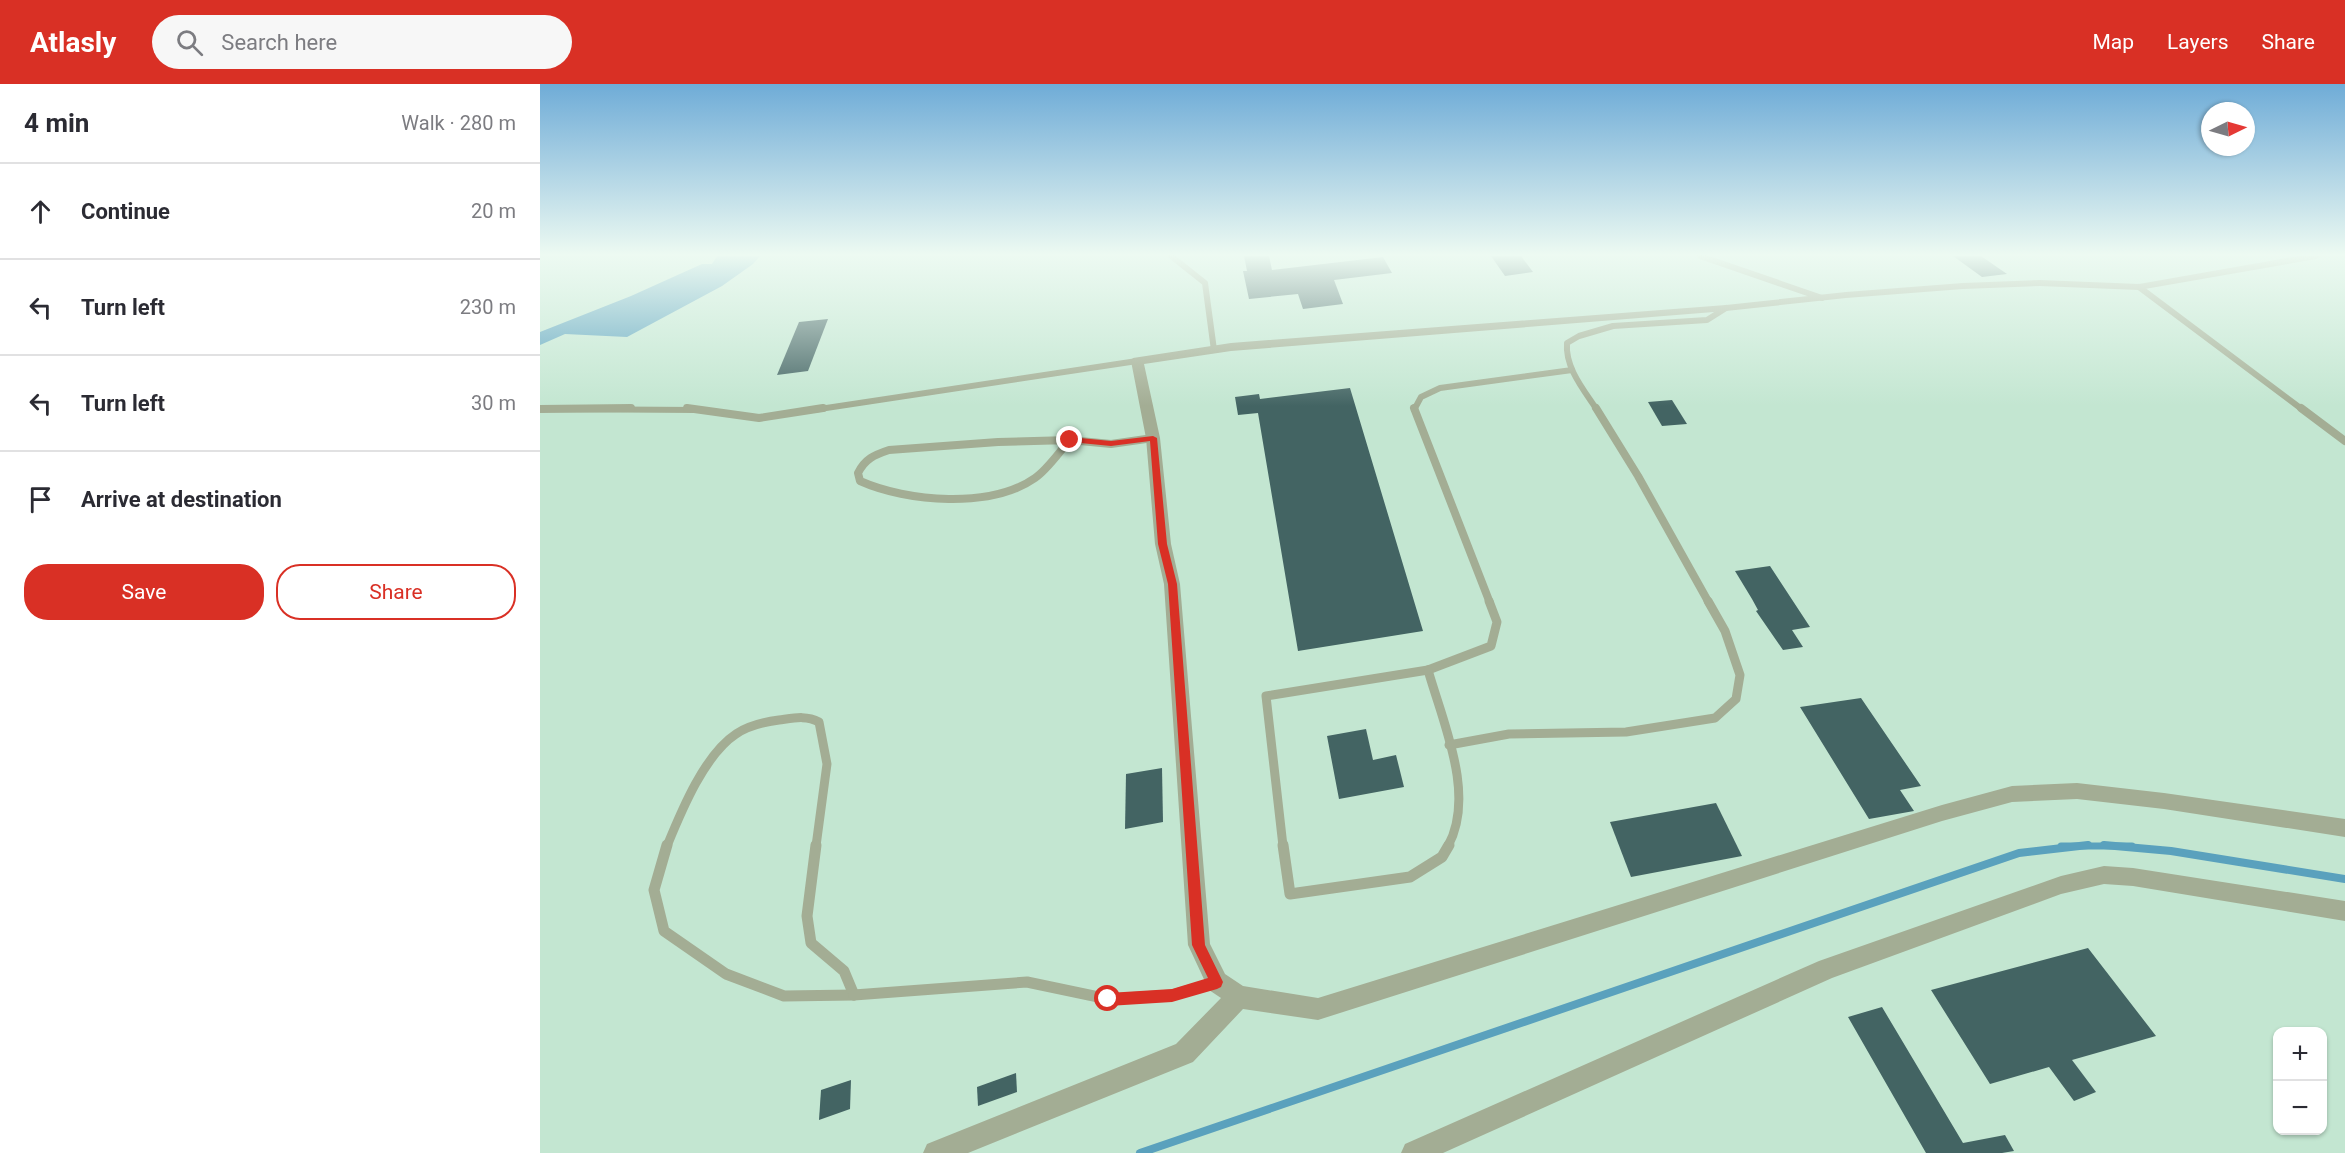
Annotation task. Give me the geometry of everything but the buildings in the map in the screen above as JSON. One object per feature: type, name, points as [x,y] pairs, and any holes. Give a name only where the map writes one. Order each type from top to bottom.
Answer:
[{"type":"street","points":[[1746,306],[1214,350],[1137,361],[1153,438],[1163,544],[1172,584],[1199,945],[1217,982],[1239,998],[1318,1009],[1942,813],[2012,794],[2077,791],[2164,801],[2345,828]]},
{"type":"street","points":[[1414,1153],[1827,969],[2061,885],[2104,875],[2133,877],[2345,911]]},
{"type":"street","points":[[936,1153],[1184,1053],[1239,998]]},
{"type":"lane","points":[[1208,306],[1214,350]]},
{"type":"lane","points":[[2164,306],[2345,441]]},
{"type":"lane","points":[[1449,745],[1509,734],[1626,732],[1715,718],[1736,699],[1740,675],[1725,631],[1638,476],[1572,370],[1566,354],[1567,343],[1579,336],[1613,326],[1707,320],[1726,308]]},
{"type":"lane","points":[[540,409],[684,408],[759,418],[1137,361]]},
{"type":"lane","points":[[1428,670],[1457,772],[1460,810],[1454,835],[1442,857],[1410,876],[1290,894],[1278,811],[1266,696],[1428,670],[1446,662],[1471,656],[1491,646],[1497,622],[1414,409],[1417,399],[1425,393],[1440,388],[1572,370]]},
{"type":"lane","points":[[1070,440],[1037,477],[1014,490],[986,497],[948,499],[882,490],[860,481],[858,473],[863,463],[872,456],[889,450],[933,445],[1070,440],[1111,444],[1153,438]]},
{"type":"lane","points":[[855,995],[844,971],[812,943],[807,916],[827,764],[819,722],[808,716],[755,724],[730,738],[695,785],[669,843],[654,892],[664,931],[726,974],[784,996],[855,995],[1027,982],[1108,999],[1172,995],[1217,982]]},
{"type":"shaded area","points":[[540,306],[2345,306],[2345,1153],[540,1153]]},
{"type":"water","points":[[606,306],[685,306],[627,337],[565,334],[540,345],[540,332]]},
{"type":"waterway","points":[[2079,846],[2088,845]]},
{"type":"waterway","points":[[2104,845],[2115,846]]},
{"type":"waterway","points":[[2061,846],[2079,846]]},
{"type":"waterway","points":[[1140,1153],[2019,853],[2079,846]]},
{"type":"waterway","points":[[2079,846],[2115,846]]},
{"type":"waterway","points":[[2115,846],[2132,846]]},
{"type":"waterway","points":[[2115,846],[2171,851],[2345,879]]},
{"type":"route","points":[[1070,440],[1111,444],[1153,438],[1163,544],[1172,584],[1199,945],[1217,982],[1172,995],[1108,999]]}]
